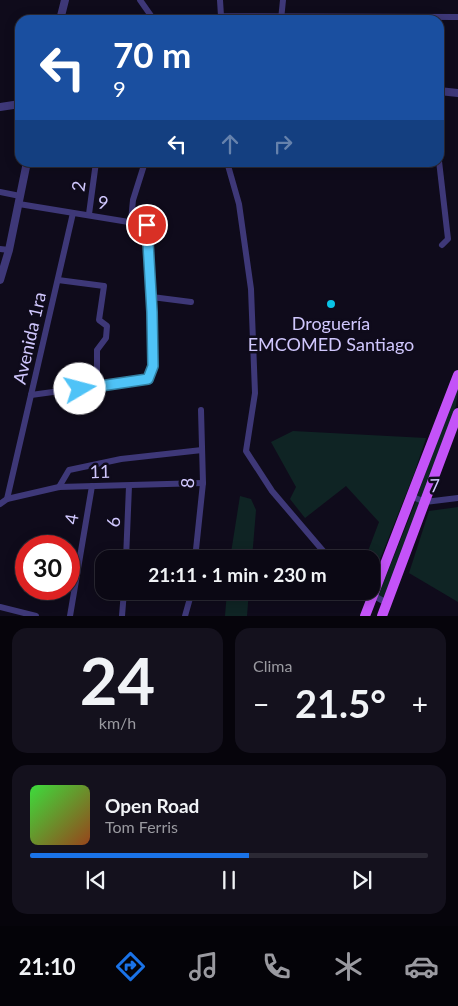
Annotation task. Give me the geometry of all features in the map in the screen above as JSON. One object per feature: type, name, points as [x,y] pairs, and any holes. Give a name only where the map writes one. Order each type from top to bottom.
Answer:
[{"type":"main road","points":[[380,570],[413,497],[458,375]]},
{"type":"main road","points":[[382,616],[458,413]]},
{"type":"main road","points":[[365,616],[368,600]]},
{"type":"street","points":[[62,15],[66,0]]},
{"type":"street","points":[[140,0],[150,15]]},
{"type":"street","points":[[220,0],[221,15]]},
{"type":"street","points":[[282,15],[283,0]]},
{"type":"street","points":[[444,17],[458,17]]},
{"type":"street","points":[[444,92],[458,93]]},
{"type":"street","points":[[0,107],[15,105]]},
{"type":"street","points":[[0,280],[9,250],[26,167]]},
{"type":"street","name":"2","points":[[89,214],[95,167]]},
{"type":"street","points":[[131,221],[133,200],[143,167]]},
{"type":"street","points":[[228,167],[239,204],[251,289],[255,392],[246,450],[272,491],[322,550]]},
{"type":"street","points":[[440,167],[448,239],[442,245]]},
{"type":"street","points":[[0,192],[20,196]]},
{"type":"street","name":"9","points":[[18,204],[89,214],[147,225],[152,297],[153,366],[148,379],[97,386]]},
{"type":"street","name":"Avenida 1ra","points":[[7,499],[73,213]]},
{"type":"street","points":[[0,249],[9,250]]},
{"type":"street","points":[[30,395],[97,386],[97,350],[106,338],[108,326],[98,320],[104,286],[58,280]]},
{"type":"street","points":[[152,297],[191,302]]},
{"type":"street","name":"8","points":[[196,550],[203,482],[200,410]]},
{"type":"street","points":[[59,487],[69,470],[121,458],[202,450]]},
{"type":"street","name":"11","points":[[0,504],[7,499],[59,487],[203,482]]},
{"type":"street","name":"4","points":[[70,616],[92,486]]},
{"type":"street","name":"6","points":[[126,550],[129,486]]},
{"type":"street","name":"7","points":[[413,497],[425,502],[458,498]]},
{"type":"street","points":[[122,616],[123,600]]},
{"type":"street","points":[[185,616],[189,600]]},
{"type":"street","points":[[380,600],[387,603]]},
{"type":"street","points":[[0,607],[36,616]]},
{"type":"green space","points":[[458,385],[454,413],[445,442],[423,498],[417,496]]},
{"type":"green space","points":[[293,431],[426,438],[414,474],[380,559],[380,550],[368,550],[379,522],[346,486],[305,518],[290,499],[296,487],[271,442]]},
{"type":"green space","points":[[240,496],[251,499],[256,510],[253,550],[231,550]]},
{"type":"green space","points":[[416,501],[421,503],[385,599],[380,597],[380,591]]},
{"type":"green space","points":[[458,507],[458,602],[409,573],[429,511]]},
{"type":"green space","points":[[226,600],[248,600],[247,616],[225,616]]},
{"type":"place","name":"Droguería EMCOMED Santiago","points":[[331,304]]},
{"type":"route","points":[[80,389],[148,379],[153,366],[152,297],[147,225]]}]
